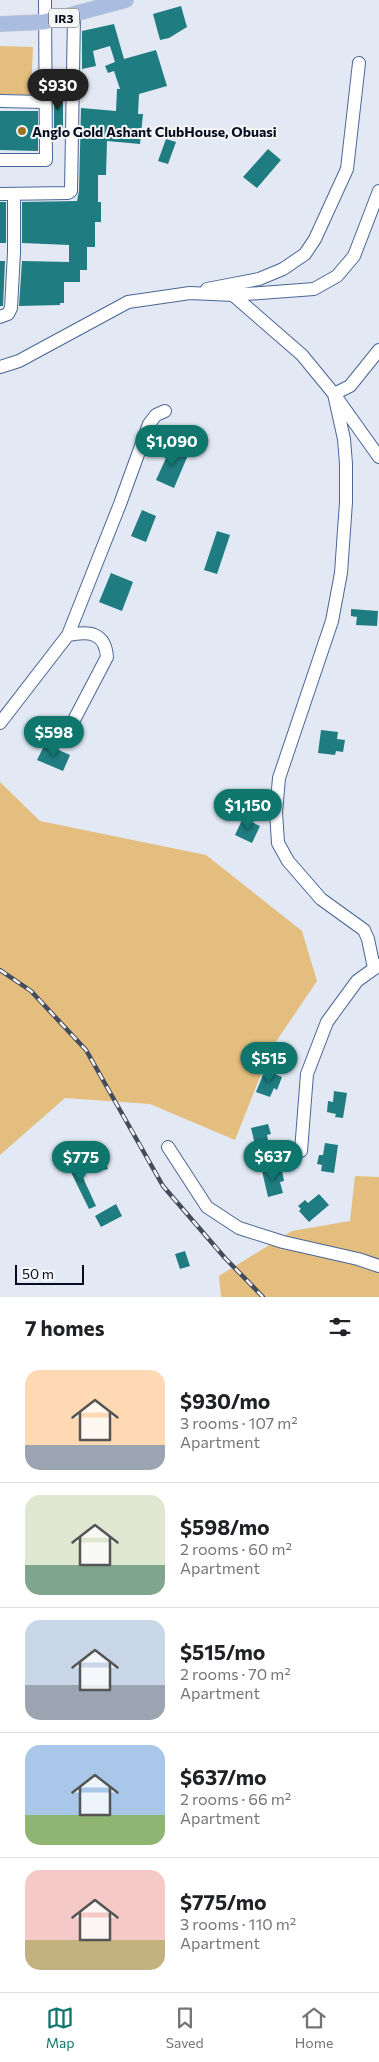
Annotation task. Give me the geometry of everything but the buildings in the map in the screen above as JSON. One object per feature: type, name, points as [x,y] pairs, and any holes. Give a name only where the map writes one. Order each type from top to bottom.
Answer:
[{"type":"main road","name":"IR3","points":[[0,24],[44,22],[126,0]]},
{"type":"street","points":[[0,160],[46,160],[45,0]]},
{"type":"street","points":[[0,194],[68,193],[73,188],[74,15]]},
{"type":"street","points":[[0,367],[19,361],[128,302],[190,293],[259,279],[282,269],[305,254],[315,239],[347,169],[359,63]]},
{"type":"street","points":[[0,101],[45,102]]},
{"type":"street","points":[[190,293],[233,295],[314,289],[338,276],[354,256],[379,192]]},
{"type":"street","points":[[0,317],[8,314],[11,308],[14,252],[14,195]]},
{"type":"street","points":[[233,295],[302,355],[334,394],[379,457]]},
{"type":"street","points":[[334,394],[350,386],[379,350]]},
{"type":"street","points":[[301,1151],[307,1074],[327,1022],[358,980],[376,966],[364,930],[321,899],[288,862],[278,843],[276,812],[279,778],[332,621],[341,573],[346,502],[346,464],[344,439],[334,394]]},
{"type":"street","points":[[0,723],[68,635],[120,504],[148,424],[156,415],[165,411]]},
{"type":"street","points":[[63,740],[107,657],[106,645],[97,636],[82,633],[68,635]]},
{"type":"street","points":[[168,1147],[207,1207],[240,1228],[283,1242],[358,1259],[379,1266]]},
{"type":"shaded area","points":[[0,46],[33,47],[31,95],[0,94]]},
{"type":"shaded area","points":[[0,782],[40,821],[206,855],[302,931],[317,981],[271,1049],[235,1140],[150,1104],[65,1098],[0,1155]]},
{"type":"shaded area","points":[[355,1176],[379,1177],[379,1297],[221,1297],[219,1276],[292,1231],[350,1221]]},
{"type":"railway","points":[[0,970],[31,991],[86,1050],[163,1186],[225,1258],[263,1297]]},
{"type":"place","name":"Anglo Gold Ashant ClubHouse, Obuasi","points":[[22,131]]}]
